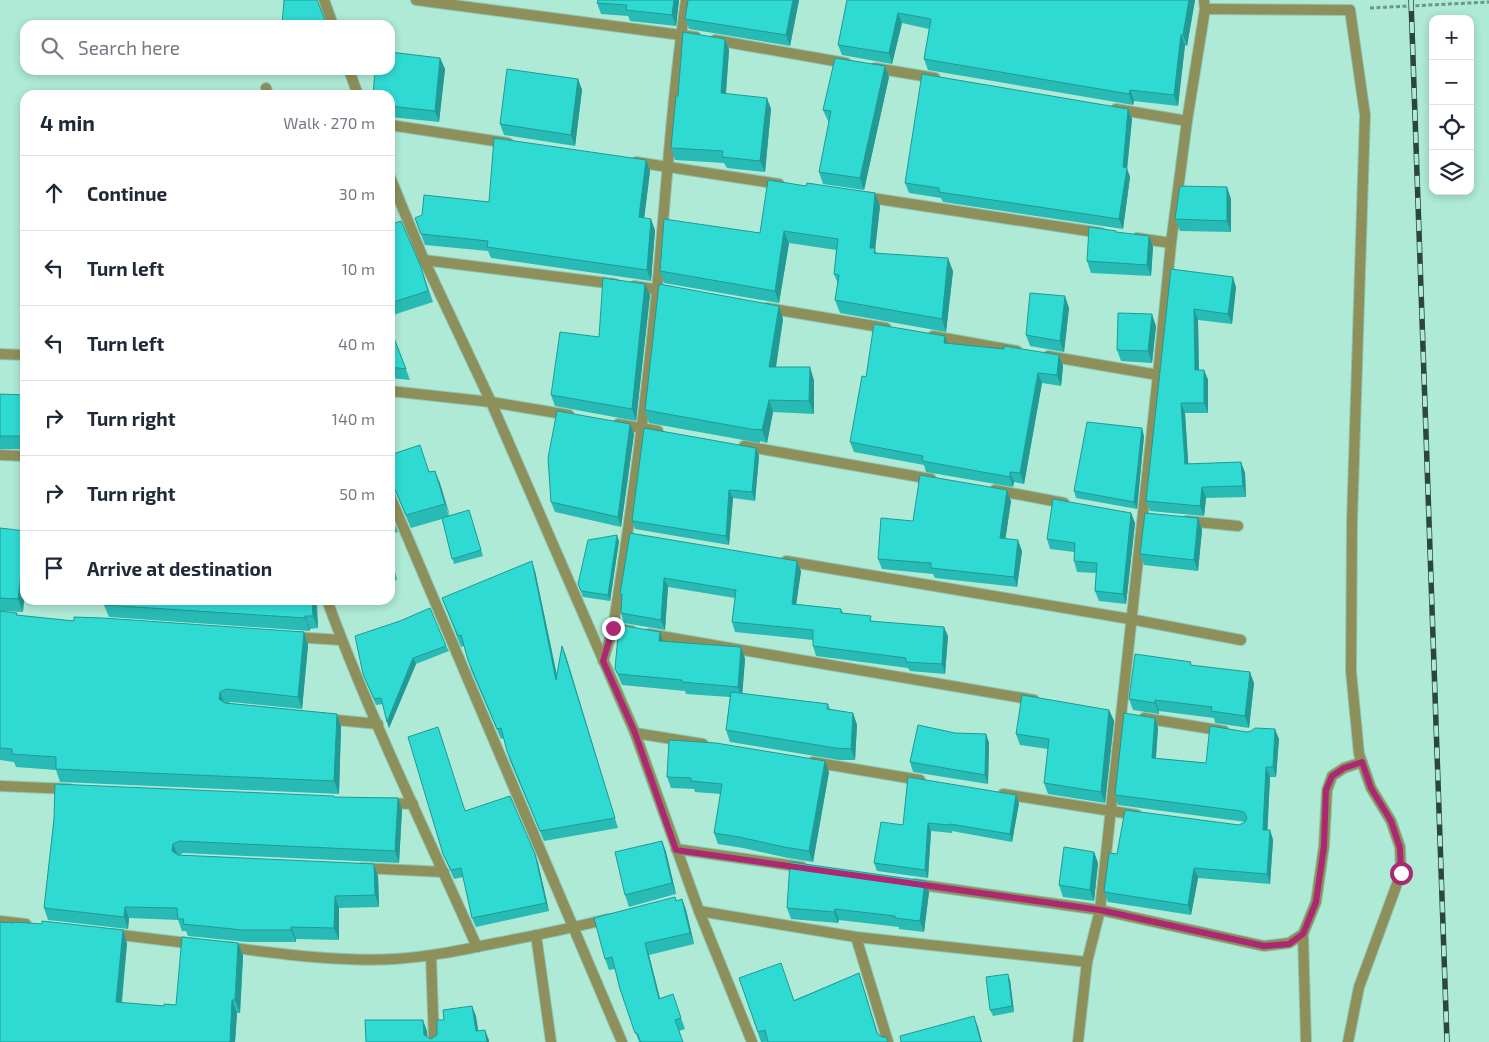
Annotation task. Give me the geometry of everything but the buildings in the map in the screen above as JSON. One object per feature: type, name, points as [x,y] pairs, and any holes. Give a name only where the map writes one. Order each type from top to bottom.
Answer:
[{"type":"street","points":[[324,0],[331,20]]},
{"type":"street","points":[[416,0],[681,35],[944,80]]},
{"type":"street","points":[[603,661],[613,628],[633,536],[681,35],[686,0]]},
{"type":"street","points":[[1078,1042],[1087,962],[1100,910],[1110,812],[1116,714],[1130,619],[1171,243],[1204,4],[1350,10],[1365,116],[1352,521],[1351,672],[1358,754],[1371,788],[1391,821],[1400,848],[1401,873],[1359,987],[1348,1042]]},
{"type":"street","points":[[351,75],[356,90]]},
{"type":"street","points":[[1109,108],[1187,121]]},
{"type":"street","points":[[395,126],[514,144]]},
{"type":"street","points":[[629,161],[786,185]]},
{"type":"street","points":[[395,189],[424,260],[491,402],[635,733],[676,850],[689,898],[699,911],[752,1042]]},
{"type":"street","points":[[855,195],[1112,234]]},
{"type":"street","points":[[1132,237],[1171,243]]},
{"type":"street","points":[[424,260],[686,294]]},
{"type":"street","points":[[755,306],[893,329]]},
{"type":"street","points":[[922,334],[1158,375]]},
{"type":"street","points":[[0,354],[20,355]]},
{"type":"street","points":[[395,392],[491,402],[576,417]]},
{"type":"street","points":[[605,422],[672,433]]},
{"type":"street","points":[[731,444],[937,480]]},
{"type":"street","points":[[0,455],[20,456]]},
{"type":"street","points":[[986,489],[1074,504]]},
{"type":"street","points":[[395,508],[622,1042]]},
{"type":"street","points":[[1181,520],[1238,526]]},
{"type":"street","points":[[776,560],[1130,619],[1241,640]]},
{"type":"street","points":[[329,605],[378,724],[476,947]]},
{"type":"street","points":[[613,628],[1042,701]]},
{"type":"street","points":[[283,636],[342,640]]},
{"type":"street","points":[[1116,714],[1233,732]]},
{"type":"street","points":[[319,718],[378,724]]},
{"type":"street","points":[[635,733],[713,746]]},
{"type":"street","points":[[800,760],[926,781]]},
{"type":"street","points":[[1306,1042],[1303,934],[1316,902],[1324,846],[1326,790],[1332,776],[1344,768],[1362,762]]},
{"type":"street","points":[[0,786],[79,790]]},
{"type":"street","points":[[994,792],[1110,812],[1148,816]]},
{"type":"street","points":[[373,803],[413,804]]},
{"type":"street","points":[[676,850],[814,869]]},
{"type":"street","points":[[347,868],[444,872]]},
{"type":"street","points":[[903,882],[1100,910],[1264,946],[1289,944],[1303,934]]},
{"type":"street","points":[[699,911],[856,936],[1087,962]]},
{"type":"street","points":[[99,932],[296,956],[357,960],[394,959],[431,956],[574,928],[620,916]]},
{"type":"street","points":[[0,921],[40,926]]},
{"type":"street","points":[[536,935],[551,1042]]},
{"type":"street","points":[[856,936],[888,1042]]},
{"type":"street","points":[[431,956],[434,1042]]},
{"type":"path","points":[[1350,10],[1489,2]]},
{"type":"railway","points":[[1411,0],[1447,1042]]},
{"type":"route","points":[[613,628],[603,661],[635,733],[676,850],[1100,910],[1264,946],[1289,944],[1303,934],[1316,902],[1324,846],[1326,790],[1332,776],[1344,768],[1362,762],[1371,788],[1391,821],[1400,848],[1401,873]]}]
